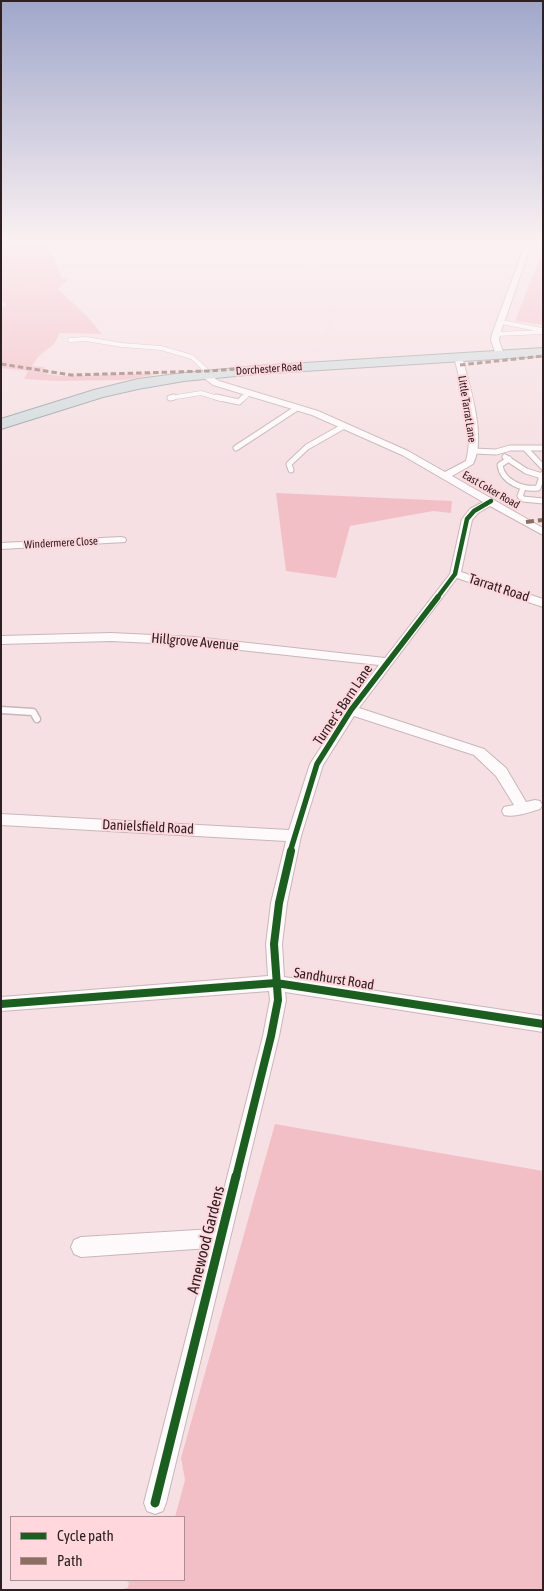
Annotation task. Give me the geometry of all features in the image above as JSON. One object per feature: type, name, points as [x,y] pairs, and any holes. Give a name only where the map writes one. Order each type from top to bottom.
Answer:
[{"type":"highway","name":"Dorchester Road","points":[[1,424],[117,389],[207,374],[543,352]]},
{"type":"street","points":[[500,355],[496,345],[496,334],[503,316]]},
{"type":"street","name":"Little Tarrat Lane","points":[[445,476],[470,462],[473,451],[467,393],[458,358]]},
{"type":"street","name":"East Coker Road","points":[[207,374],[216,383],[297,408],[405,453],[543,532]]},
{"type":"street","name":"Turner's Barn Lane","points":[[276,983],[274,944],[279,903],[294,836],[317,764],[351,710],[455,574],[467,519],[474,511],[491,501]]},
{"type":"street","name":"Windermere Close","points":[[1,546],[121,540]]},
{"type":"street","name":"Tarratt Road","points":[[455,574],[543,603]]},
{"type":"street","name":"Hillgrove Avenue","points":[[1,640],[111,636],[194,641],[388,662]]},
{"type":"street","points":[[351,710],[466,746],[479,752],[501,772],[529,807],[509,811]]},
{"type":"street","name":"Danielsfield Road","points":[[1,819],[294,836]]},
{"type":"street","name":"Sandhurst Road","points":[[1,1004],[276,983],[543,1024]]},
{"type":"street","name":"Arnewood Gardens","points":[[155,1503],[271,1036],[278,1000],[276,983]]},
{"type":"street","name":"Arnewood Gardens","points":[[81,1246],[221,1238]]},
{"type":"lane","points":[[501,322],[543,331]]},
{"type":"lane","points":[[496,334],[543,331]]},
{"type":"lane","points":[[70,340],[86,339],[122,345],[161,348],[192,357],[207,374]]},
{"type":"lane","points":[[170,398],[201,393],[239,402],[249,393]]},
{"type":"lane","points":[[236,448],[297,408]]},
{"type":"lane","points":[[291,470],[289,464],[292,459],[321,438],[344,426]]},
{"type":"lane","points":[[473,451],[496,452],[510,448],[543,448]]},
{"type":"lane","points":[[525,448],[543,467]]},
{"type":"lane","points":[[496,452],[510,459],[526,471],[542,475],[538,488],[523,488],[512,482],[501,471],[500,465],[510,459]]},
{"type":"lane","points":[[523,488],[520,496],[523,499],[543,501]]},
{"type":"lane","points":[[1,710],[32,712],[37,719]]},
{"type":"path","points":[[1,335],[39,316]]},
{"type":"path","points":[[1,346],[19,345],[26,341],[23,334],[25,329],[32,325],[47,323],[54,316]]},
{"type":"path","points":[[308,354],[324,344],[332,316]]},
{"type":"path","points":[[1,369],[44,375],[70,375]]},
{"type":"shaded area","points":[[1,316],[87,316],[102,334],[60,333],[54,344],[39,356],[32,366],[44,367],[43,370],[48,374],[61,376],[164,373],[125,380],[57,381],[24,379],[28,371],[1,368]]},
{"type":"shaded area","points":[[517,316],[543,316],[543,325],[515,321]]},
{"type":"shaded area","points":[[276,493],[452,501],[451,513],[433,511],[350,526],[336,578],[286,571]]},
{"type":"shaded area","points":[[275,1124],[543,1171],[543,1590],[127,1590],[130,1581],[185,1581],[185,1516],[175,1516],[185,1480],[181,1458]]},
{"type":"marked path","points":[[460,365],[543,356]]},
{"type":"marked path","points":[[1,364],[71,375],[208,371],[293,365]]},
{"type":"marked path","points":[[526,522],[543,520]]},
{"type":"cycle path","points":[[155,1503],[271,1036],[278,1000],[274,944],[279,903],[294,836],[317,764],[351,710],[455,574],[467,519],[474,511],[491,501]]},
{"type":"cycle path","points":[[1,1004],[276,983],[543,1024]]}]
